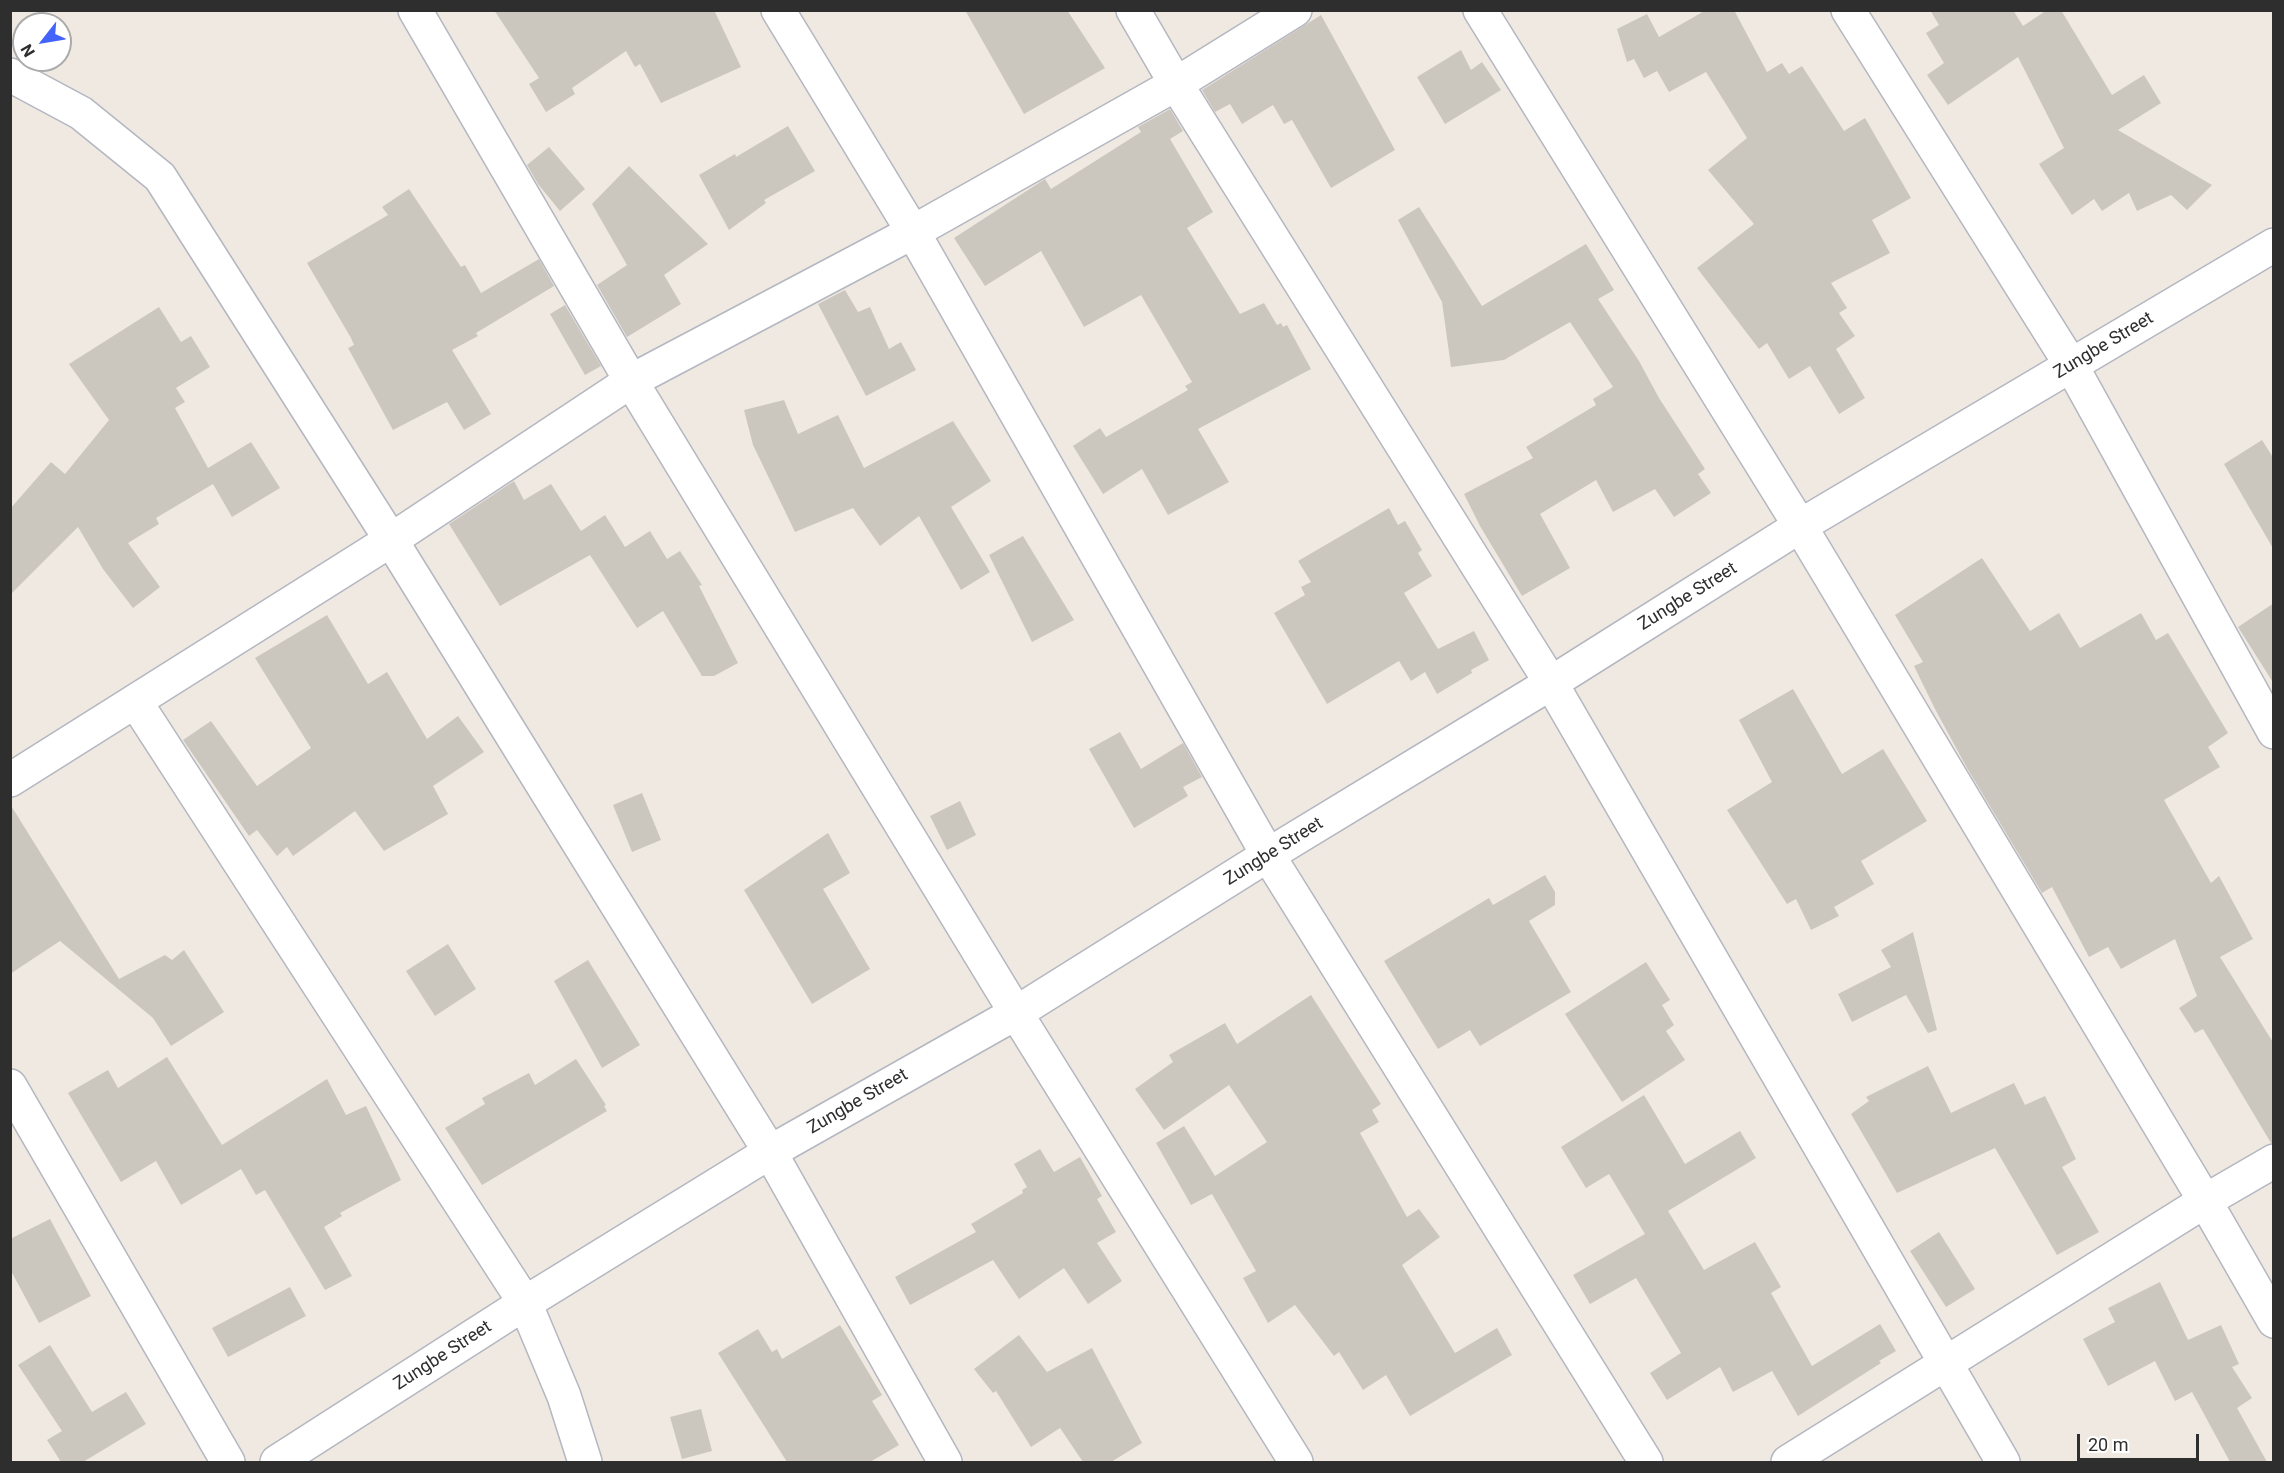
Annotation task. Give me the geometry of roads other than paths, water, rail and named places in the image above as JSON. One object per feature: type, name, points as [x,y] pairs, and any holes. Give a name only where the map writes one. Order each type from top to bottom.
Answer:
[{"type":"street","points":[[415,10],[631,381],[1016,1013],[1296,1462]]},
{"type":"street","points":[[778,10],[913,232],[1268,855],[1646,1462]]},
{"type":"street","points":[[1133,10],[1176,84],[1551,683],[2003,1462]]},
{"type":"street","points":[[10,780],[391,540],[631,381],[913,232],[1176,84],[1295,10]]},
{"type":"street","points":[[1480,10],[1800,526],[2205,1201],[2274,1321]]},
{"type":"street","points":[[1848,10],[2071,365],[2274,732]]},
{"type":"street","points":[[10,75],[81,113],[160,177],[391,540],[770,1152],[945,1462]]},
{"type":"street","name":"Zungbe Street","points":[[277,1462],[525,1303],[770,1152],[1016,1013],[1268,855],[1551,683],[1800,526],[2274,245]]},
{"type":"street","points":[[135,701],[525,1303],[564,1396],[585,1462]]},
{"type":"street","points":[[10,1086],[228,1462]]},
{"type":"street","points":[[1788,1462],[2205,1201],[2274,1161]]}]
